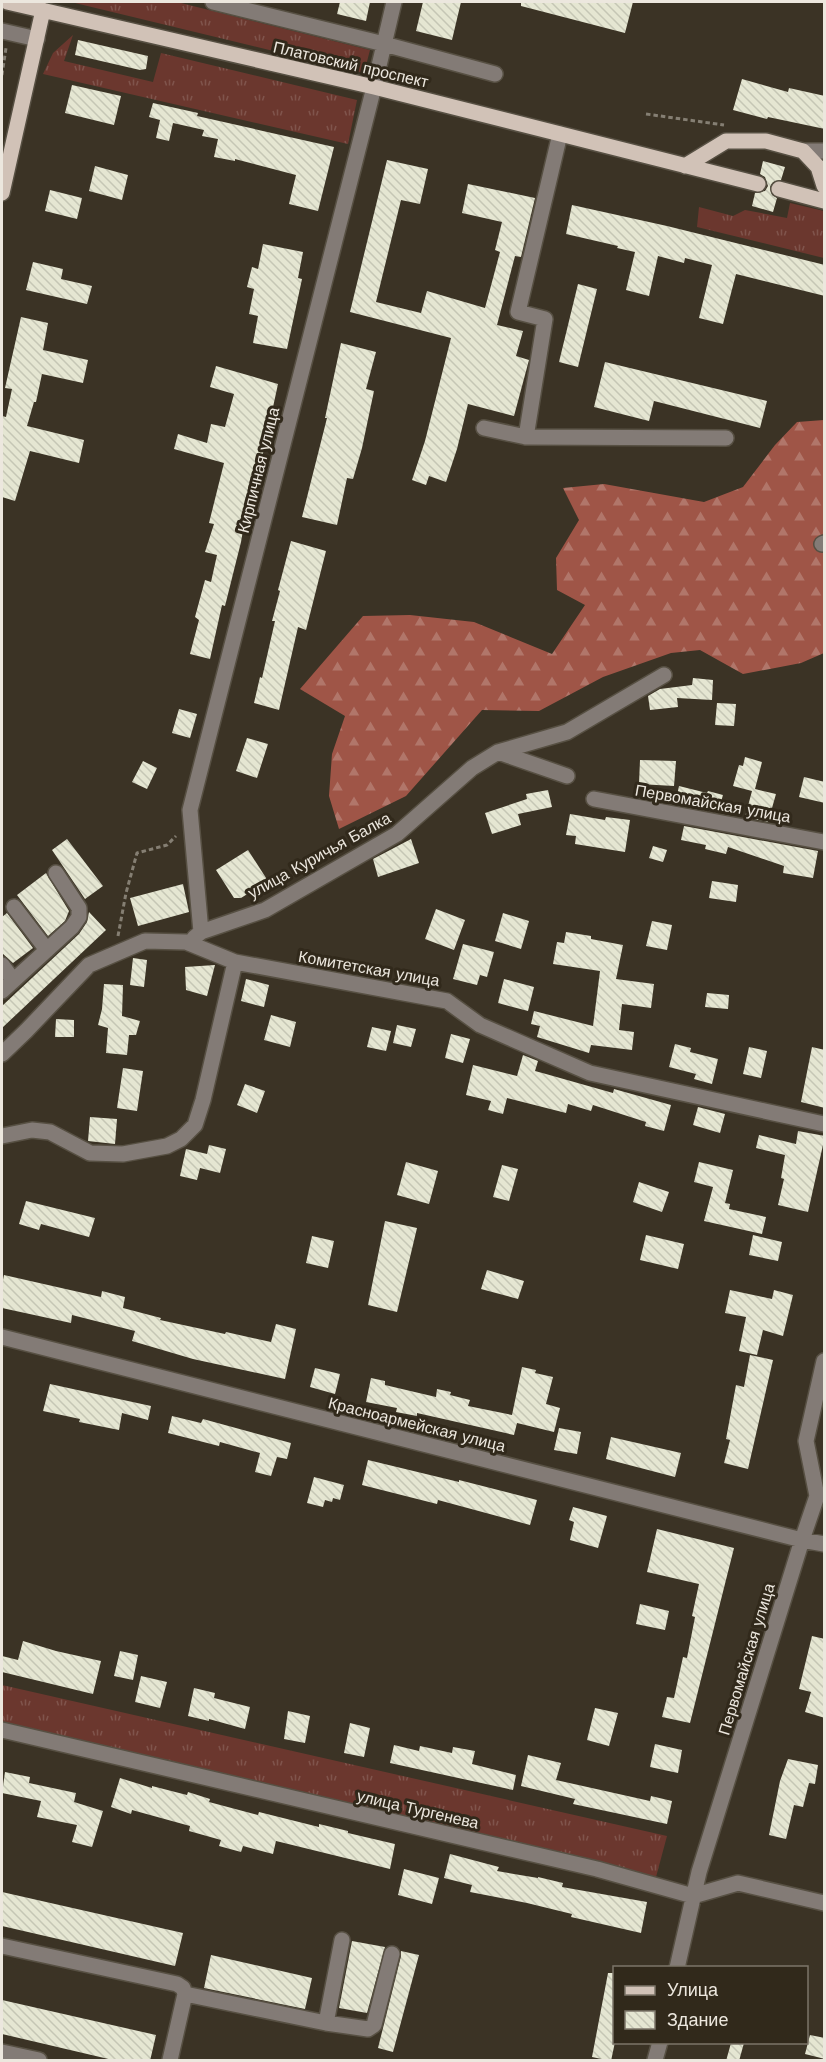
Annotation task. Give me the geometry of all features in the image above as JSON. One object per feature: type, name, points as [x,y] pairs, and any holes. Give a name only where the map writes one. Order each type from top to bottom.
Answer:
[{"type":"main road","name":"Платовский проспект","points":[[7,2],[44,6],[758,184]]},
{"type":"main road","points":[[2,193],[44,6]]},
{"type":"main road","points":[[685,166],[726,141],[766,141],[803,152],[818,167],[825,186]]},
{"type":"main road","points":[[779,189],[825,201]]},
{"type":"street","points":[[19,2],[44,6]]},
{"type":"street","points":[[213,2],[495,74]]},
{"type":"street","name":"Кирпичная улица","points":[[201,932],[190,816],[394,2]]},
{"type":"street","points":[[2,31],[36,39]]},
{"type":"street","points":[[526,437],[545,319],[518,312],[561,134]]},
{"type":"street","points":[[803,152],[825,150]]},
{"type":"street","points":[[484,428],[526,437],[726,438]]},
{"type":"street","name":"улица Куричья Балка","points":[[201,932],[265,910],[397,834],[472,768],[498,752],[567,732],[664,675]]},
{"type":"street","points":[[498,752],[567,776]]},
{"type":"street","name":"Первомайская улица","points":[[594,800],[825,842]]},
{"type":"street","points":[[2,991],[72,927],[79,917],[79,908],[56,873]]},
{"type":"street","points":[[14,907],[47,950]]},
{"type":"street","points":[[186,942],[201,932]]},
{"type":"street","name":"Комитетская улица","points":[[2,1054],[89,965],[145,941],[186,942],[235,962],[447,1001],[480,1025],[590,1073],[825,1125]]},
{"type":"street","points":[[2,1136],[32,1130],[50,1132],[90,1153],[123,1154],[167,1146],[181,1139],[195,1125],[203,1100],[235,962]]},
{"type":"street","points":[[2,965],[13,980]]},
{"type":"street","name":"Красноармейская улица","points":[[2,1337],[825,1544]]},
{"type":"street","name":"Первомайская улица","points":[[677,1966],[699,1872],[817,1496],[806,1441],[825,1361]]},
{"type":"street","name":"улица Тургенева","points":[[2,1730],[597,1869],[693,1896]]},
{"type":"street","points":[[693,1896],[738,1883],[825,1903]]},
{"type":"street","points":[[326,2023],[342,1940]]},
{"type":"street","points":[[2,1946],[177,1984],[183,1988],[185,1994],[170,2061]]},
{"type":"street","points":[[185,1994],[326,2023],[368,2029],[374,2025],[392,1954]]},
{"type":"street","points":[[656,2061],[660,2044]]},
{"type":"street","points":[[2,2052],[39,2061]]},
{"type":"path","points":[[117,943],[126,893],[137,853],[167,845],[190,816]]},
{"type":"green space","points":[[71,2],[177,2],[370,50],[364,73]]},
{"type":"green space","points":[[73,35],[64,61],[153,82],[161,53],[357,100],[348,144],[43,74],[53,53]]},
{"type":"green space","points":[[790,203],[824,211],[824,258],[697,227],[699,207],[733,216],[745,210],[787,218]]},
{"type":"green space","points":[[824,420],[824,653],[801,663],[743,674],[700,650],[671,653],[603,677],[539,711],[482,710],[406,796],[339,829],[329,796],[332,754],[345,716],[300,689],[363,616],[410,615],[474,622],[552,654],[585,605],[557,590],[556,558],[579,520],[563,488],[604,484],[704,502],[743,487],[775,445],[797,422]]},
{"type":"green space","points":[[2,1685],[667,1836],[656,1877],[2,1723]]},
{"type":"building","points":[[340,2],[370,2],[366,21],[337,14]]},
{"type":"building","points":[[423,2],[461,2],[452,40],[416,31]]},
{"type":"building","points":[[521,2],[633,2],[625,33],[521,6]]},
{"type":"building","points":[[78,40],[148,56],[146,69],[140,70],[75,55]]},
{"type":"building","points":[[742,79],[788,92],[789,88],[825,96],[825,129],[768,117],[767,119],[733,110]]},
{"type":"building","points":[[72,85],[121,96],[114,125],[65,113]]},
{"type":"building","points":[[153,103],[198,113],[197,116],[334,147],[318,211],[289,204],[296,175],[235,159],[235,161],[214,157],[218,139],[202,136],[204,130],[173,123],[169,141],[156,138],[160,120],[149,117]]},
{"type":"building","points":[[387,160],[428,169],[420,204],[401,200],[376,302],[421,313],[427,291],[485,308],[500,252],[495,250],[502,222],[462,213],[468,184],[535,198],[521,257],[515,256],[497,325],[523,331],[516,356],[529,360],[514,416],[468,404],[446,482],[429,476],[426,485],[412,480],[425,441],[451,338],[350,312]]},
{"type":"building","points":[[763,161],[785,167],[781,180],[773,182],[770,187],[772,195],[777,198],[773,212],[752,206],[755,193],[765,191],[768,186],[765,177],[760,174]]},
{"type":"building","points":[[95,166],[128,175],[122,200],[89,191]]},
{"type":"building","points":[[50,190],[82,198],[77,219],[45,211]]},
{"type":"building","points":[[572,205],[825,265],[825,296],[736,274],[723,324],[699,318],[712,265],[685,258],[684,263],[658,256],[649,296],[626,290],[635,252],[566,234]]},
{"type":"building","points":[[263,244],[303,252],[298,278],[302,279],[287,349],[253,343],[258,316],[249,314],[254,289],[247,287],[252,267],[258,269]]},
{"type":"building","points":[[33,262],[63,269],[61,279],[92,286],[87,304],[26,290]]},
{"type":"building","points":[[578,284],[597,289],[578,367],[559,362]]},
{"type":"building","points":[[21,317],[48,323],[43,350],[88,360],[83,383],[42,374],[36,402],[34,402],[27,426],[84,440],[79,463],[30,451],[15,501],[2,497],[2,416],[6,417],[12,389],[5,388]]},
{"type":"building","points":[[341,343],[376,352],[366,389],[374,391],[362,448],[353,479],[347,478],[337,525],[302,517],[327,418],[325,418]]},
{"type":"building","points":[[605,362],[767,401],[760,428],[654,401],[649,421],[594,407]]},
{"type":"building","points":[[216,366],[278,384],[262,458],[247,507],[241,542],[225,606],[222,605],[210,659],[190,654],[199,620],[195,617],[205,580],[211,582],[217,555],[205,552],[214,524],[209,523],[224,463],[174,449],[178,434],[207,443],[211,424],[225,427],[234,394],[210,387]]},
{"type":"building","points":[[291,541],[326,551],[306,630],[298,627],[279,710],[254,703],[260,677],[262,678],[275,621],[272,621],[280,591],[278,590]]},
{"type":"building","points":[[693,678],[713,680],[712,700],[677,698],[678,707],[650,710],[648,696],[660,689],[692,685]]},
{"type":"building","points":[[717,703],[736,704],[734,726],[715,725]]},
{"type":"building","points":[[179,709],[197,714],[190,738],[172,733]]},
{"type":"building","points":[[247,738],[268,744],[257,778],[236,771]]},
{"type":"building","points":[[745,757],[762,762],[755,789],[776,794],[768,822],[745,817],[752,791],[733,786],[739,765],[743,766]]},
{"type":"building","points":[[640,760],[676,761],[674,786],[639,784]]},
{"type":"building","points":[[143,761],[157,768],[147,789],[132,782]]},
{"type":"building","points":[[804,777],[825,782],[825,803],[799,797]]},
{"type":"building","points":[[679,786],[723,795],[718,812],[687,807],[688,804],[676,800]]},
{"type":"building","points":[[548,790],[552,807],[518,814],[521,825],[492,834],[485,813],[527,799],[526,794]]},
{"type":"building","points":[[570,814],[605,820],[606,817],[630,820],[625,852],[575,844],[576,836],[566,835]]},
{"type":"building","points":[[684,826],[818,851],[813,878],[783,873],[784,866],[728,847],[726,854],[705,849],[706,845],[681,840]]},
{"type":"building","points":[[67,839],[103,886],[85,899],[52,850]]},
{"type":"building","points":[[411,839],[419,863],[378,877],[373,859]]},
{"type":"building","points":[[653,846],[667,850],[663,862],[649,858]]},
{"type":"building","points":[[248,850],[268,881],[241,898],[234,898],[216,870]]},
{"type":"building","points":[[46,873],[69,911],[65,921],[48,936],[17,895]]},
{"type":"building","points":[[712,881],[738,885],[736,902],[709,898]]},
{"type":"building","points":[[183,884],[189,912],[138,926],[130,898]]},
{"type":"building","points":[[436,909],[465,920],[454,950],[425,939]]},
{"type":"building","points":[[89,912],[106,930],[2,1028],[2,1006],[79,934],[87,922]]},
{"type":"building","points":[[7,913],[33,948],[13,963],[2,953],[2,917]]},
{"type":"building","points":[[503,913],[529,921],[521,949],[495,941]]},
{"type":"building","points":[[652,921],[672,925],[667,950],[646,946]]},
{"type":"building","points":[[566,932],[623,945],[616,979],[654,984],[651,1008],[622,1004],[619,1030],[634,1032],[632,1050],[591,1045],[589,1053],[537,1037],[540,1026],[531,1024],[534,1011],[593,1026],[600,971],[553,964],[557,942],[564,943]]},
{"type":"building","points":[[463,944],[494,952],[487,977],[480,975],[477,985],[453,979]]},
{"type":"building","points":[[133,958],[147,960],[144,987],[130,985]]},
{"type":"building","points":[[215,965],[207,996],[186,990],[185,967]]},
{"type":"building","points":[[246,979],[269,985],[264,1007],[241,1001]]},
{"type":"building","points":[[504,979],[534,987],[528,1011],[498,1003]]},
{"type":"building","points":[[104,984],[123,985],[122,1016],[140,1021],[136,1035],[129,1035],[127,1055],[106,1053],[108,1028],[98,1025]]},
{"type":"building","points":[[707,993],[729,995],[728,1009],[705,1007]]},
{"type":"building","points":[[271,1015],[296,1022],[290,1047],[264,1040]]},
{"type":"building","points":[[56,1019],[74,1020],[74,1037],[55,1037]]},
{"type":"building","points":[[397,1025],[416,1029],[411,1047],[393,1043]]},
{"type":"building","points":[[372,1027],[391,1031],[386,1051],[367,1047]]},
{"type":"building","points":[[451,1034],[470,1039],[463,1063],[445,1058]]},
{"type":"building","points":[[675,1044],[691,1048],[690,1052],[718,1059],[712,1084],[694,1079],[696,1074],[669,1067]]},
{"type":"building","points":[[749,1047],[767,1051],[761,1078],[743,1074]]},
{"type":"building","points":[[812,1047],[825,1050],[825,1108],[801,1102]]},
{"type":"building","points":[[523,1055],[538,1061],[535,1071],[613,1093],[614,1089],[671,1105],[664,1131],[645,1126],[646,1122],[593,1105],[591,1111],[568,1104],[566,1113],[507,1098],[503,1114],[488,1110],[491,1101],[466,1095],[473,1065],[517,1076]]},
{"type":"building","points":[[123,1068],[143,1071],[137,1111],[117,1108]]},
{"type":"building","points":[[245,1084],[265,1091],[257,1113],[237,1105]]},
{"type":"building","points":[[698,1107],[725,1114],[720,1133],[693,1125]]},
{"type":"building","points":[[90,1117],[117,1119],[115,1144],[88,1141]]},
{"type":"building","points":[[798,1131],[825,1136],[808,1212],[778,1205],[784,1179],[781,1178],[785,1155],[756,1148],[759,1135],[796,1144]]},
{"type":"building","points":[[209,1145],[226,1149],[220,1173],[200,1168],[197,1180],[180,1176],[186,1149],[207,1154]]},
{"type":"building","points":[[406,1162],[438,1171],[429,1204],[397,1195]]},
{"type":"building","points":[[699,1162],[733,1170],[725,1203],[730,1204],[729,1209],[766,1217],[762,1234],[704,1221],[713,1187],[694,1182]]},
{"type":"building","points":[[502,1165],[518,1169],[509,1201],[493,1197]]},
{"type":"building","points":[[639,1182],[669,1192],[662,1212],[633,1202]]},
{"type":"building","points":[[26,1201],[95,1218],[89,1237],[41,1224],[39,1230],[19,1224]]},
{"type":"building","points":[[385,1221],[417,1228],[397,1312],[368,1305]]},
{"type":"building","points":[[646,1235],[684,1244],[678,1269],[640,1260]]},
{"type":"building","points":[[753,1235],[782,1242],[778,1261],[749,1255]]},
{"type":"building","points":[[312,1236],[334,1241],[328,1268],[306,1263]]},
{"type":"building","points":[[487,1270],[524,1281],[518,1299],[481,1289]]},
{"type":"building","points":[[4,1275],[101,1297],[102,1291],[125,1297],[123,1308],[161,1318],[160,1320],[225,1334],[226,1332],[271,1342],[276,1324],[296,1329],[285,1379],[193,1359],[132,1341],[135,1331],[72,1315],[71,1323],[2,1308]]},
{"type":"building","points":[[730,1290],[772,1299],[774,1290],[793,1295],[783,1336],[763,1330],[757,1355],[739,1351],[746,1317],[725,1313]]},
{"type":"building","points":[[750,1355],[773,1360],[748,1469],[724,1463],[730,1440],[726,1439],[736,1385],[744,1387]]},
{"type":"building","points":[[522,1367],[553,1377],[546,1404],[560,1408],[554,1432],[517,1423],[514,1435],[417,1413],[417,1416],[396,1412],[397,1408],[366,1402],[371,1378],[385,1381],[385,1385],[436,1397],[437,1389],[451,1392],[450,1395],[470,1400],[468,1406],[512,1415]]},
{"type":"building","points":[[315,1368],[340,1374],[335,1394],[310,1387]]},
{"type":"building","points":[[50,1384],[151,1406],[148,1420],[122,1413],[119,1430],[79,1422],[80,1419],[43,1411]]},
{"type":"building","points":[[172,1416],[201,1423],[203,1419],[291,1443],[287,1459],[277,1457],[271,1476],[255,1472],[260,1453],[220,1442],[219,1446],[168,1433]]},
{"type":"building","points":[[559,1428],[581,1432],[577,1454],[554,1450]]},
{"type":"building","points":[[611,1437],[681,1453],[675,1477],[606,1459]]},
{"type":"building","points":[[368,1460],[537,1500],[530,1525],[438,1500],[437,1504],[362,1485]]},
{"type":"building","points":[[314,1477],[344,1485],[340,1500],[333,1498],[332,1502],[325,1500],[323,1507],[307,1503]]},
{"type":"building","points":[[573,1507],[607,1516],[598,1548],[570,1540],[574,1522],[569,1520]]},
{"type":"building","points":[[657,1529],[734,1548],[690,1723],[662,1717],[667,1697],[674,1698],[683,1657],[687,1658],[699,1584],[647,1572]]},
{"type":"building","points":[[640,1604],[669,1611],[665,1630],[636,1624]]},
{"type":"building","points":[[812,1636],[825,1639],[825,1718],[805,1712],[811,1692],[799,1689]]},
{"type":"building","points":[[23,1641],[101,1661],[93,1694],[2,1672],[2,1656],[18,1660]]},
{"type":"building","points":[[120,1651],[138,1655],[133,1680],[114,1676]]},
{"type":"building","points":[[141,1676],[167,1682],[160,1708],[135,1702]]},
{"type":"building","points":[[194,1688],[215,1693],[214,1698],[250,1707],[245,1729],[188,1716]]},
{"type":"building","points":[[595,1708],[618,1713],[609,1746],[587,1740]]},
{"type":"building","points":[[288,1711],[310,1716],[305,1743],[284,1739]]},
{"type":"building","points":[[350,1723],[370,1728],[364,1757],[344,1753]]},
{"type":"building","points":[[655,1744],[682,1750],[678,1773],[650,1767]]},
{"type":"building","points":[[394,1745],[419,1751],[420,1746],[452,1753],[453,1747],[475,1751],[472,1764],[516,1775],[513,1790],[390,1763]]},
{"type":"building","points":[[528,1755],[561,1763],[556,1780],[650,1801],[651,1796],[672,1801],[667,1824],[573,1804],[575,1799],[521,1786]]},
{"type":"building","points":[[788,1759],[818,1765],[815,1784],[809,1783],[803,1807],[794,1805],[786,1839],[769,1835],[780,1781]]},
{"type":"building","points":[[5,1772],[30,1777],[29,1783],[76,1793],[74,1802],[103,1811],[92,1847],[72,1842],[77,1825],[37,1817],[41,1801],[2,1793]]},
{"type":"building","points":[[120,1778],[152,1788],[152,1786],[187,1795],[188,1792],[210,1799],[209,1802],[258,1815],[259,1812],[319,1827],[319,1824],[395,1844],[390,1869],[276,1841],[273,1854],[243,1846],[241,1852],[219,1846],[221,1840],[189,1831],[190,1826],[132,1810],[131,1814],[111,1807]]},
{"type":"building","points":[[450,1854],[499,1867],[497,1871],[563,1883],[562,1887],[647,1902],[641,1933],[571,1917],[572,1914],[527,1903],[470,1892],[472,1885],[444,1878]]},
{"type":"building","points":[[404,1869],[439,1878],[432,1904],[398,1895]]},
{"type":"building","points":[[2,1892],[183,1933],[175,1966],[2,1926]]},
{"type":"building","points":[[352,1941],[385,1947],[367,2013],[339,2008]]},
{"type":"building","points":[[401,1951],[419,1955],[393,2052],[378,2048]]},
{"type":"building","points":[[211,1955],[312,1978],[305,2009],[204,1988]]},
{"type":"building","points":[[608,1973],[613,1973],[615,2044],[611,2061],[592,2057]]},
{"type":"building","points":[[2,2000],[156,2035],[150,2061],[117,2061],[2,2034]]},
{"type":"building","points":[[810,2035],[825,2038],[825,2059],[805,2054]]},
{"type":"building","points":[[731,2044],[744,2044],[739,2061],[726,2061]]}]
